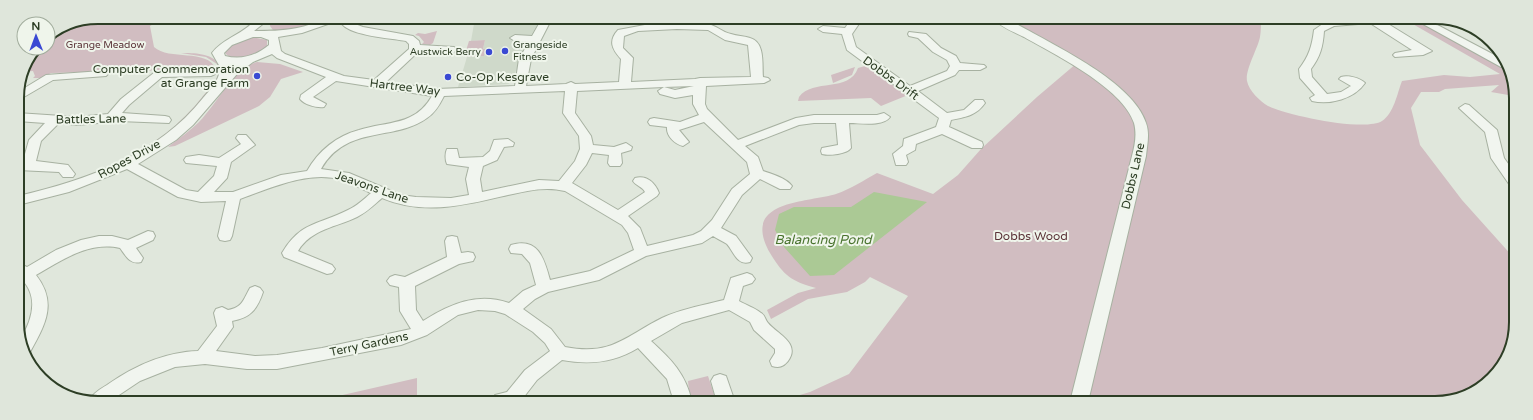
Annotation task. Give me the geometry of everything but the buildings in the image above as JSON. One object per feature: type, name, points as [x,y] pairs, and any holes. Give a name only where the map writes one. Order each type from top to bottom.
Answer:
[{"type":"street","name":"Ropes Drive","points":[[220,84],[226,70],[225,63],[218,56],[219,49],[227,42],[238,38],[255,24]]},
{"type":"street","name":"Ropes Drive","points":[[263,24],[270,40]]},
{"type":"street","points":[[270,40],[331,24]]},
{"type":"street","points":[[350,24],[360,30],[408,38],[415,43],[415,48]]},
{"type":"street","points":[[520,89],[522,68],[535,39],[544,24]]},
{"type":"street","points":[[823,29],[847,31],[853,24]]},
{"type":"street","name":"Dobbs Lane","points":[[1008,24],[1112,87],[1131,106],[1141,124],[1142,135],[1138,156],[1080,396]]},
{"type":"street","points":[[1324,24],[1319,30],[1318,46],[1312,60],[1305,69],[1306,78],[1320,98],[1348,94],[1355,90],[1360,80],[1344,78]]},
{"type":"street","points":[[1381,24],[1427,51],[1399,55]]},
{"type":"street","points":[[1428,24],[1499,62]]},
{"type":"street","name":"Hartree Way","points":[[270,40],[276,52],[292,60],[335,76],[440,93],[571,86],[761,80],[755,46],[750,42],[723,36],[716,29],[708,26],[637,28],[624,31],[618,38],[618,49],[627,58],[625,84]]},
{"type":"street","name":"Dobbs Drift","points":[[847,31],[847,41],[855,52],[909,91],[943,123],[977,144]]},
{"type":"street","points":[[921,35],[937,50],[952,58],[956,66]]},
{"type":"street","name":"Ropes Drive","points":[[238,38],[270,40]]},
{"type":"street","points":[[515,38],[535,39]]},
{"type":"street","name":"Ropes Drive","points":[[24,198],[84,181],[126,163],[155,147],[181,128],[196,114],[220,84],[237,68],[255,58],[270,40]]},
{"type":"street","points":[[377,84],[415,48],[450,49],[448,53]]},
{"type":"street","name":"Ropes Drive","points":[[222,59],[236,62],[255,58]]},
{"type":"street","name":"Hartree Way","points":[[255,58],[292,60]]},
{"type":"street","points":[[909,91],[951,73],[956,66]]},
{"type":"street","points":[[956,66],[980,67]]},
{"type":"street","name":"Hartree Way","points":[[668,73],[695,82],[712,72]]},
{"type":"street","points":[[24,92],[39,82],[56,75],[102,74]]},
{"type":"street","points":[[111,118],[124,102],[145,82],[159,74],[211,74]]},
{"type":"street","points":[[320,104],[306,99],[307,95],[335,76]]},
{"type":"street","points":[[27,81],[39,82]]},
{"type":"street","points":[[511,310],[528,295],[544,287],[594,276],[642,252],[697,239],[713,230],[734,195],[755,178],[757,174],[754,162],[706,117],[700,108],[695,82],[675,94],[664,90]]},
{"type":"street","points":[[563,185],[582,161],[586,149],[586,138],[568,111],[571,86]]},
{"type":"street","points":[[312,173],[320,160],[344,141],[362,132],[397,127],[414,121],[430,109],[440,93]]},
{"type":"street","points":[[902,162],[899,154],[910,148],[909,142],[943,123],[968,113],[978,102]]},
{"type":"street","points":[[1465,108],[1490,130],[1494,138],[1498,158],[1509,174]]},
{"type":"street","points":[[654,122],[676,136],[706,117]]},
{"type":"street","points":[[737,146],[796,122],[842,119],[878,119],[884,117]]},
{"type":"street","name":"Battles Lane","points":[[24,118],[76,121],[111,118],[165,120]]},
{"type":"street","points":[[827,151],[845,148],[842,119]]},
{"type":"street","points":[[24,164],[35,140],[56,120]]},
{"type":"street","points":[[201,198],[220,178],[223,163],[230,156],[250,143]]},
{"type":"street","points":[[452,152],[452,161],[477,163],[487,162],[497,152],[499,143],[508,143]]},
{"type":"street","points":[[586,149],[619,154]]},
{"type":"street","points":[[192,160],[200,158],[210,162],[223,163]]},
{"type":"street","name":"Jeavons Lane","points":[[126,163],[183,194],[201,198],[234,196],[286,178],[312,173],[340,174],[402,200],[416,202],[451,203],[539,184],[563,185],[619,216],[633,228],[642,252]]},
{"type":"street","points":[[476,197],[473,179],[477,163]]},
{"type":"street","points":[[24,166],[62,168],[68,174]]},
{"type":"street","points":[[757,174],[768,177],[785,186]]},
{"type":"street","points":[[619,216],[657,194],[650,186],[640,181]]},
{"type":"street","points":[[327,269],[289,253],[294,243],[307,232],[318,226],[353,214],[381,191]]},
{"type":"street","points":[[225,236],[234,196]]},
{"type":"street","points":[[713,230],[731,240],[745,258]]},
{"type":"street","points":[[24,271],[88,244],[108,240],[118,241],[132,252],[148,236]]},
{"type":"street","points":[[421,331],[408,311],[401,282],[424,273],[437,270],[461,259],[452,241]]},
{"type":"street","points":[[516,249],[526,248],[537,261],[544,287]]},
{"type":"street","points":[[24,272],[38,286],[41,306],[36,327],[27,342]]},
{"type":"street","points":[[731,304],[736,282],[747,279]]},
{"type":"street","points":[[203,357],[226,327],[223,315],[246,311],[251,305],[255,292]]},
{"type":"street","name":"Terry Gardens","points":[[104,396],[120,384],[159,365],[184,359],[203,357],[243,363],[277,362],[402,339],[421,331],[453,311],[465,307],[491,304],[505,306],[549,336],[559,353]]},
{"type":"street","points":[[512,396],[536,369],[559,353],[577,357],[596,357],[613,354],[668,323],[731,304],[757,318],[760,326],[782,344],[784,349],[783,354],[778,361]]},
{"type":"street","points":[[640,340],[676,375],[682,396]]},
{"type":"street","points":[[720,382],[724,396]]},
{"type":"shaded area","points":[[474,24],[538,24],[525,45],[512,82],[508,84],[458,87],[467,57],[484,56],[486,50],[483,49],[485,40],[471,41]]},
{"type":"green space","name":"Grange Meadow","points":[[153,24],[150,26],[154,47],[169,53],[205,59],[216,69],[51,73],[41,78],[33,78],[35,76],[33,71],[29,71],[37,57],[56,56],[56,38],[65,32],[84,25]]},
{"type":"green space","points":[[270,24],[311,24],[295,29],[280,31],[273,30]]},
{"type":"green space","points":[[448,24],[481,24],[448,25]]},
{"type":"green space","name":"Dobbs Wood","points":[[1011,24],[1261,24],[1260,37],[1247,76],[1248,85],[1258,99],[1268,106],[1291,114],[1325,121],[1359,125],[1373,124],[1386,118],[1397,97],[1402,81],[1444,75],[1470,77],[1500,74],[1413,24],[1436,24],[1502,67],[1508,84],[1509,95],[1491,92],[1499,85],[1445,89],[1439,92],[1421,92],[1411,108],[1420,145],[1462,200],[1509,252],[1508,336],[1501,355],[1494,367],[1484,378],[1472,386],[1454,393],[1439,396],[796,396],[810,392],[849,374],[908,296],[870,277],[865,282],[847,292],[808,299],[771,319],[767,310],[798,293],[816,288],[794,280],[784,272],[770,253],[763,236],[763,223],[770,213],[780,207],[842,192],[877,173],[933,194],[958,175],[981,149],[1037,97],[1077,63]]},
{"type":"green space","points":[[437,31],[433,43],[430,45],[422,44],[424,42],[419,36],[415,35],[418,33],[425,34]]},
{"type":"green space","points":[[251,37],[267,40],[267,46],[253,55],[240,58],[234,58],[225,53],[227,47]]},
{"type":"green space","points":[[485,40],[483,49],[486,49],[484,56],[464,57],[469,41]]},
{"type":"green space","points":[[181,53],[207,56],[216,60],[220,64],[221,75],[211,90],[179,126],[137,154],[122,161],[144,149],[186,116],[215,81],[219,70],[217,64],[206,57]]},
{"type":"green space","points":[[257,62],[280,64],[303,72],[281,79],[270,97],[259,106],[175,146],[168,147],[199,122],[241,71],[249,65]]},
{"type":"green space","points":[[865,66],[908,95],[881,106],[871,98],[798,101],[799,97],[805,91],[847,80],[853,76],[858,68]]},
{"type":"green space","points":[[855,67],[852,75],[833,83],[831,75]]},
{"type":"green space","points":[[55,187],[41,191],[24,195],[24,194]]},
{"type":"green space","points":[[708,376],[714,394],[717,394],[718,396],[689,396],[688,381]]},
{"type":"green space","points":[[417,378],[417,396],[338,396]]},
{"type":"water","name":"Balancing Pond","points":[[874,192],[927,202],[834,275],[810,276],[784,247],[775,230],[779,214],[794,207],[851,207]]},
{"type":"place","name":"Grangeside Fitness","points":[[505,51]]},
{"type":"place","name":"Austwick Berry","points":[[489,52]]},
{"type":"place","name":"Computer Commemoration at Grange Farm","points":[[257,76]]},
{"type":"place","name":"Co-Op Kesgrave","points":[[448,77]]}]
